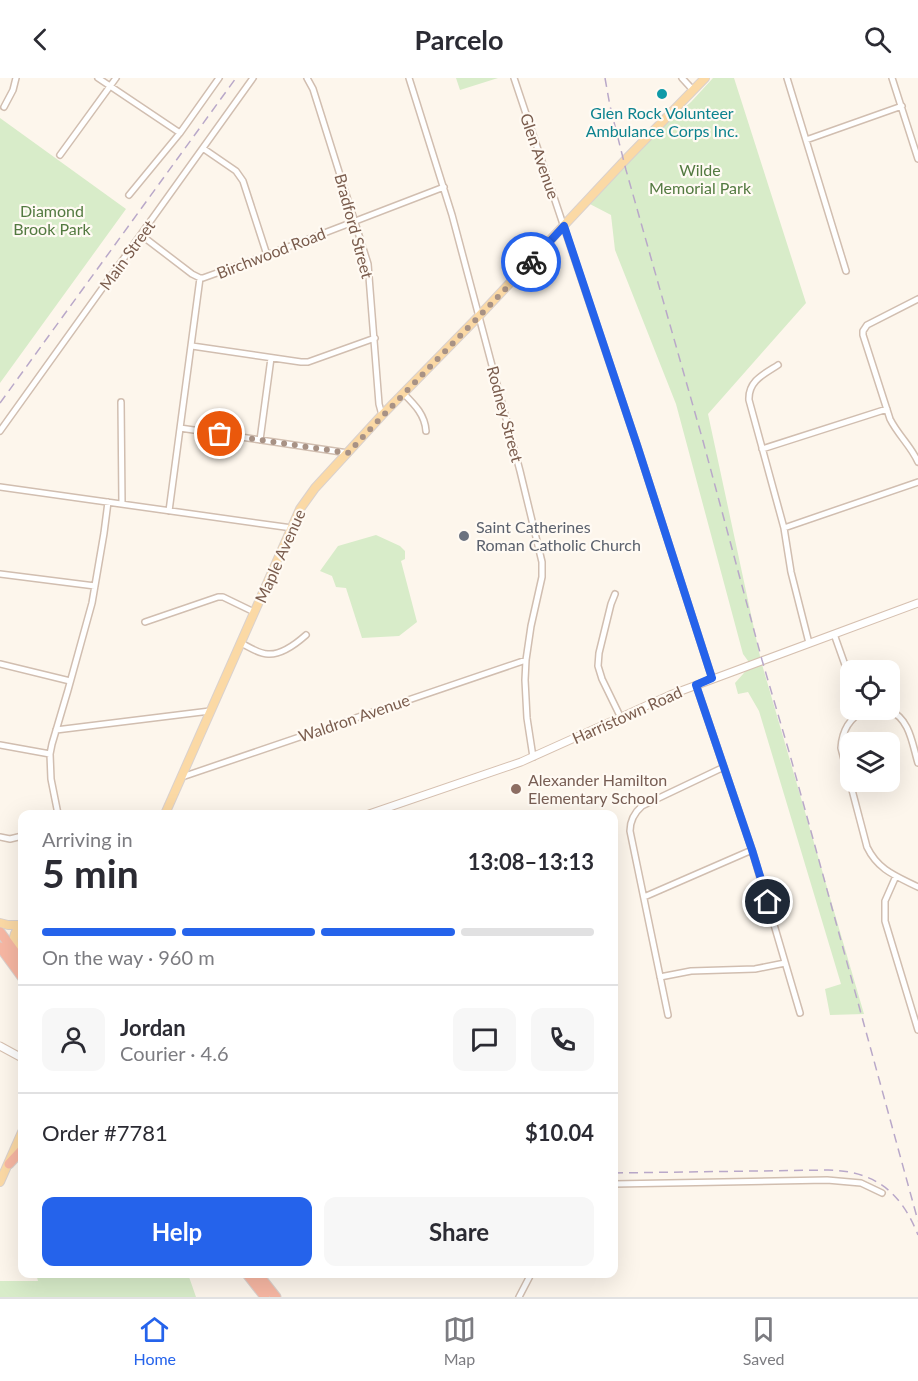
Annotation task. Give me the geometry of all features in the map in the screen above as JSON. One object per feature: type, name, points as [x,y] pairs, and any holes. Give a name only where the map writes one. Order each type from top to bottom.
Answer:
[{"type":"highway","points":[[0,932],[18,955]]},
{"type":"highway","points":[[0,947],[18,972]]},
{"type":"highway","points":[[0,957],[18,973]]},
{"type":"highway","points":[[9,1164],[18,1154]]},
{"type":"highway","points":[[250,1278],[265,1297]]},
{"type":"highway","points":[[261,1278],[276,1297]]},
{"type":"main road","name":"Maple Avenue","points":[[167,810],[300,509],[307,499],[382,415],[705,78]]},
{"type":"main road","points":[[0,923],[8,926],[18,925]]},
{"type":"main road","points":[[18,929],[14,936],[14,946],[18,953]]},
{"type":"main road","points":[[0,1182],[18,1142]]},
{"type":"street","points":[[4,107],[13,90],[16,78]]},
{"type":"street","points":[[98,78],[180,133]]},
{"type":"street","points":[[60,155],[116,78]]},
{"type":"street","points":[[129,195],[180,133],[219,78]]},
{"type":"street","name":"Main Street","points":[[0,431],[253,78]]},
{"type":"street","name":"Bradford Street","points":[[307,78],[313,89],[368,264],[379,404],[382,415]]},
{"type":"street","name":"Rodney Street","points":[[409,78],[444,187],[542,562],[542,577],[531,626],[525,680],[527,718],[533,757]]},
{"type":"street","name":"Glen Avenue","points":[[514,78],[712,678]]},
{"type":"street","points":[[682,78],[693,90]]},
{"type":"street","points":[[787,78],[846,271]]},
{"type":"street","points":[[892,78],[918,159]]},
{"type":"street","points":[[806,140],[902,106]]},
{"type":"street","points":[[204,149],[236,171],[243,181],[267,255]]},
{"type":"street","name":"Birchwood Road","points":[[141,235],[192,274],[200,278],[207,277],[444,187]]},
{"type":"street","points":[[169,511],[200,278]]},
{"type":"street","points":[[918,299],[869,324],[863,331],[886,409],[895,429],[913,451],[918,462]]},
{"type":"street","points":[[192,346],[308,362],[375,338]]},
{"type":"street","points":[[260,440],[271,358]]},
{"type":"street","points":[[778,365],[755,381],[750,389],[748,400],[784,528],[790,572],[809,643]]},
{"type":"street","points":[[404,394],[418,408],[426,431]]},
{"type":"street","points":[[121,402],[122,504]]},
{"type":"street","points":[[762,449],[886,409]]},
{"type":"street","points":[[180,428],[348,453]]},
{"type":"street","points":[[784,528],[918,482]]},
{"type":"street","points":[[0,487],[292,528]]},
{"type":"street","points":[[57,810],[52,788],[50,754],[92,603],[105,533],[108,502]]},
{"type":"street","points":[[0,574],[95,586]]},
{"type":"street","points":[[615,594],[610,604],[598,666],[621,718]]},
{"type":"street","points":[[145,622],[218,597],[223,597],[254,612]]},
{"type":"street","name":"Harristown Road","points":[[381,810],[533,757],[712,678],[918,603]]},
{"type":"street","points":[[834,634],[843,660]]},
{"type":"street","points":[[241,643],[270,654],[282,651],[306,635]]},
{"type":"street","name":"Waldron Avenue","points":[[182,777],[526,660]]},
{"type":"street","points":[[0,664],[70,681]]},
{"type":"street","points":[[696,685],[752,850],[800,1013]]},
{"type":"street","points":[[56,730],[210,711]]},
{"type":"street","points":[[900,716],[906,724],[918,763]]},
{"type":"street","points":[[852,720],[846,727],[841,741],[842,756],[871,854],[881,867],[918,887]]},
{"type":"street","points":[[0,745],[50,754]]},
{"type":"street","points":[[668,1015],[630,831],[631,820],[642,806],[724,767]]},
{"type":"street","points":[[0,837],[10,839],[18,837]]},
{"type":"street","points":[[644,897],[752,850]]},
{"type":"street","points":[[896,876],[885,901],[885,921],[918,1030]]},
{"type":"street","points":[[660,977],[691,971],[755,969],[785,963]]},
{"type":"street","points":[[0,1046],[18,1056]]},
{"type":"street","points":[[618,1184],[827,1180],[861,1183],[882,1193]]},
{"type":"street","points":[[519,1297],[529,1278]]},
{"type":"green space","points":[[456,78],[498,78],[460,90]]},
{"type":"green space","name":"Wilde Memorial Park","points":[[713,78],[734,78],[806,303],[708,414],[761,661],[864,1014],[830,1015],[825,989],[841,984],[759,711],[748,692],[738,694],[735,683],[751,665],[743,654],[676,404],[615,250],[611,215],[586,202],[628,157],[691,102]]},
{"type":"green space","name":"Diamond Brook Park","points":[[0,118],[126,209],[0,383]]},
{"type":"green space","points":[[376,535],[400,546],[405,551],[405,559],[401,561],[417,622],[399,636],[362,638],[346,588],[336,587],[332,576],[320,571],[338,546]]},
{"type":"green space","points":[[37,1278],[189,1278],[196,1297],[0,1297],[0,1281],[38,1281]]},
{"type":"railway","points":[[0,403],[236,78]]},
{"type":"railway","points":[[605,78],[626,170],[918,1221]]},
{"type":"railway","points":[[618,1173],[845,1171],[873,1180],[884,1187],[903,1207],[918,1235]]},
{"type":"way so far","points":[[220,434],[348,453],[531,262]]},
{"type":"place","name":"Glen Rock Volunteer Ambulance Corps Inc.","points":[[662,94]]},
{"type":"place","name":"Saint Catherines Roman Catholic Church","points":[[464,536]]},
{"type":"place","name":"Alexander Hamilton Elementary School","points":[[516,789]]},
{"type":"route","points":[[531,262],[564,226],[712,678],[696,685],[768,902]]}]
